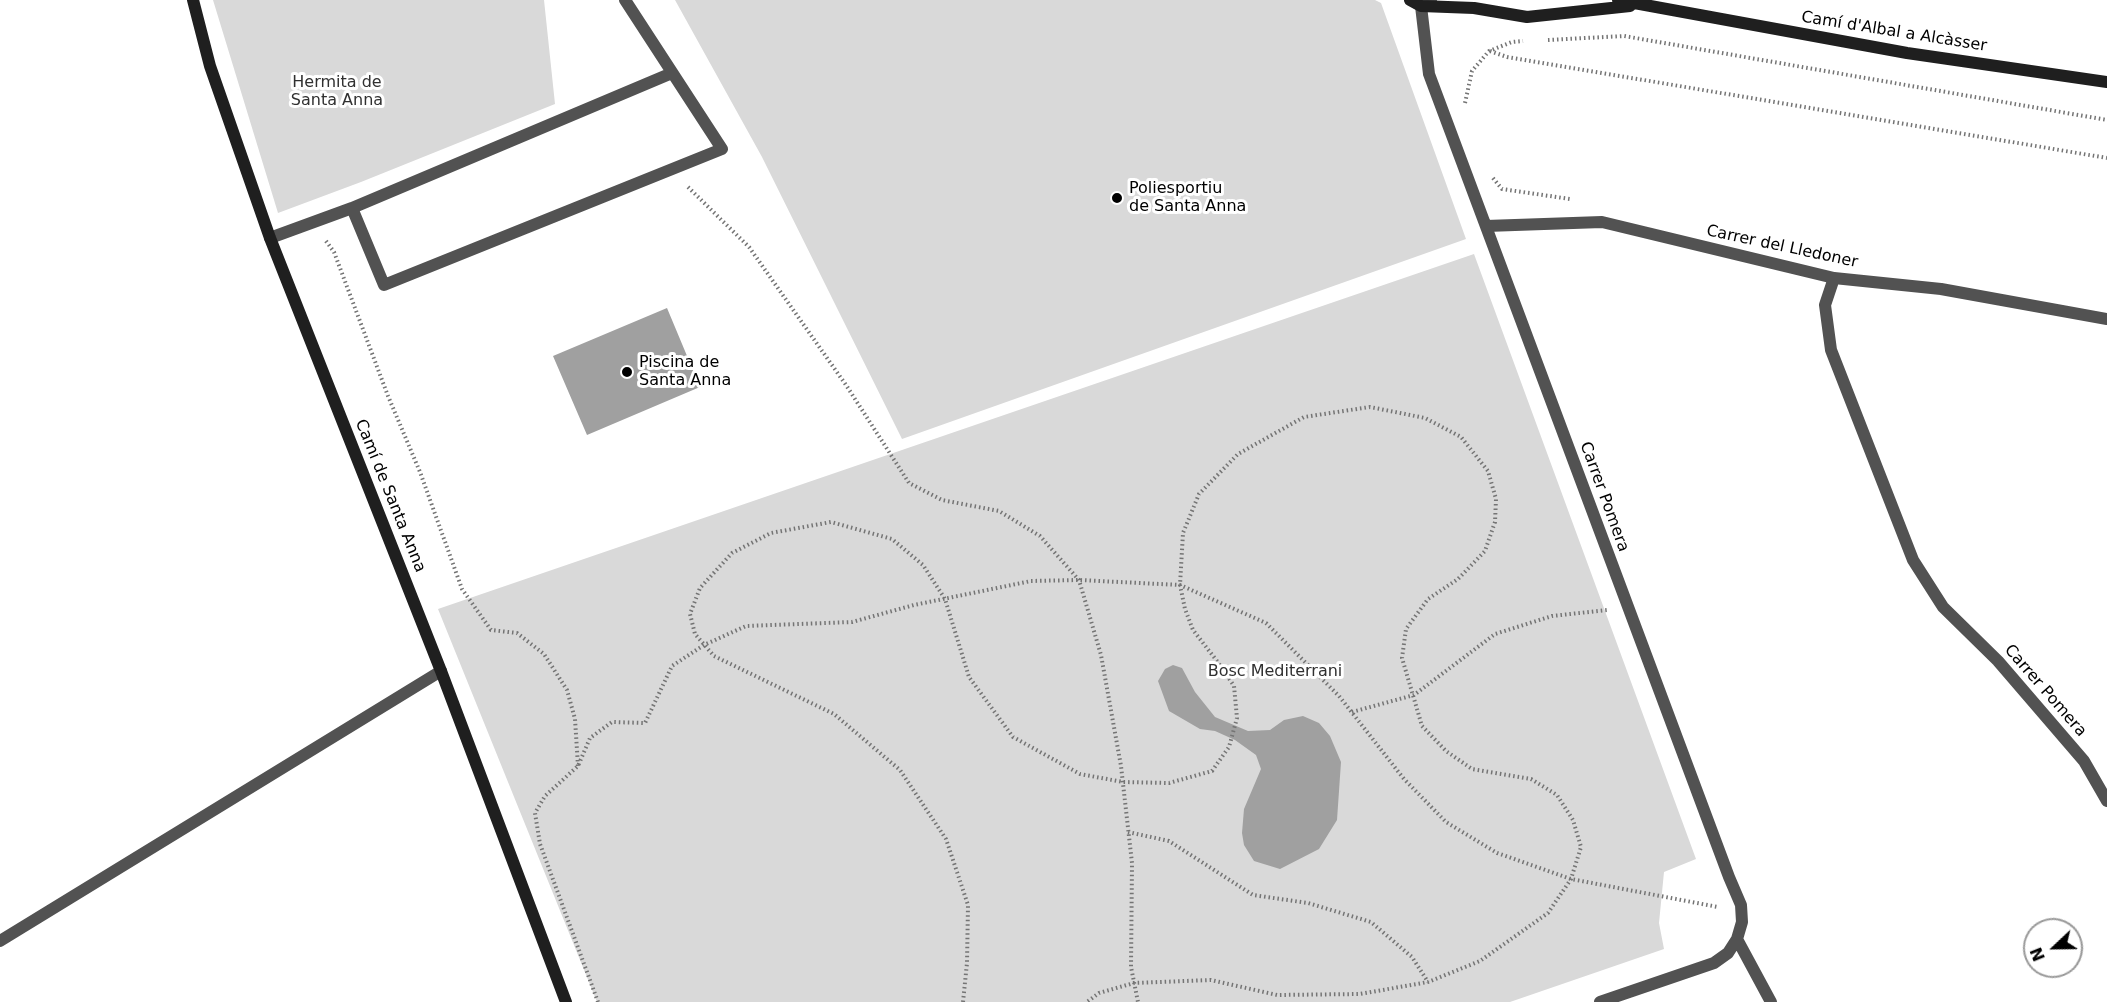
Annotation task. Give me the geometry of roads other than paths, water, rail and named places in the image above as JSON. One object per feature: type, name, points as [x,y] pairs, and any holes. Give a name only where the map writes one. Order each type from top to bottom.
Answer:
[{"type":"street","name":"Camí de Santa Anna","points":[[193,0],[210,66],[270,238],[441,671],[566,1002]]},
{"type":"street","points":[[352,208],[384,285],[722,149],[625,0]]},
{"type":"street","name":"Camí d'Albal a Alcàsser","points":[[1618,0],[1907,53],[2107,82]]},
{"type":"street","name":"Camí d'Albal a Alcàsser","points":[[1421,2],[1527,17],[1640,5]]},
{"type":"street","name":"Carrer Pomera","points":[[1421,2],[1429,75],[1741,905],[1742,922],[1737,939]]},
{"type":"street","points":[[270,238],[352,208],[672,73]]},
{"type":"street","name":"Carrer del Lledoner","points":[[1486,226],[1602,222],[1834,278],[1941,289],[2107,320]]},
{"type":"street","name":"Carrer Pomera","points":[[1834,278],[1825,304],[1831,350],[1913,560],[1943,607],[1998,662],[2084,761],[2107,801]]},
{"type":"street","points":[[0,941],[441,671]]},
{"type":"street","points":[[1600,1002],[1714,963],[1728,953],[1737,939],[1771,1002]]},
{"type":"place","name":"Poliesportiu de Santa Anna","points":[[1117,198]]},
{"type":"place","name":"Piscina de Santa Anna","points":[[627,372]]},
{"type":"park label","name":"Hermita de Santa Anna","points":[[337,92]]},
{"type":"park label","name":"Bosc Mediterrani","points":[[1275,672]]}]
